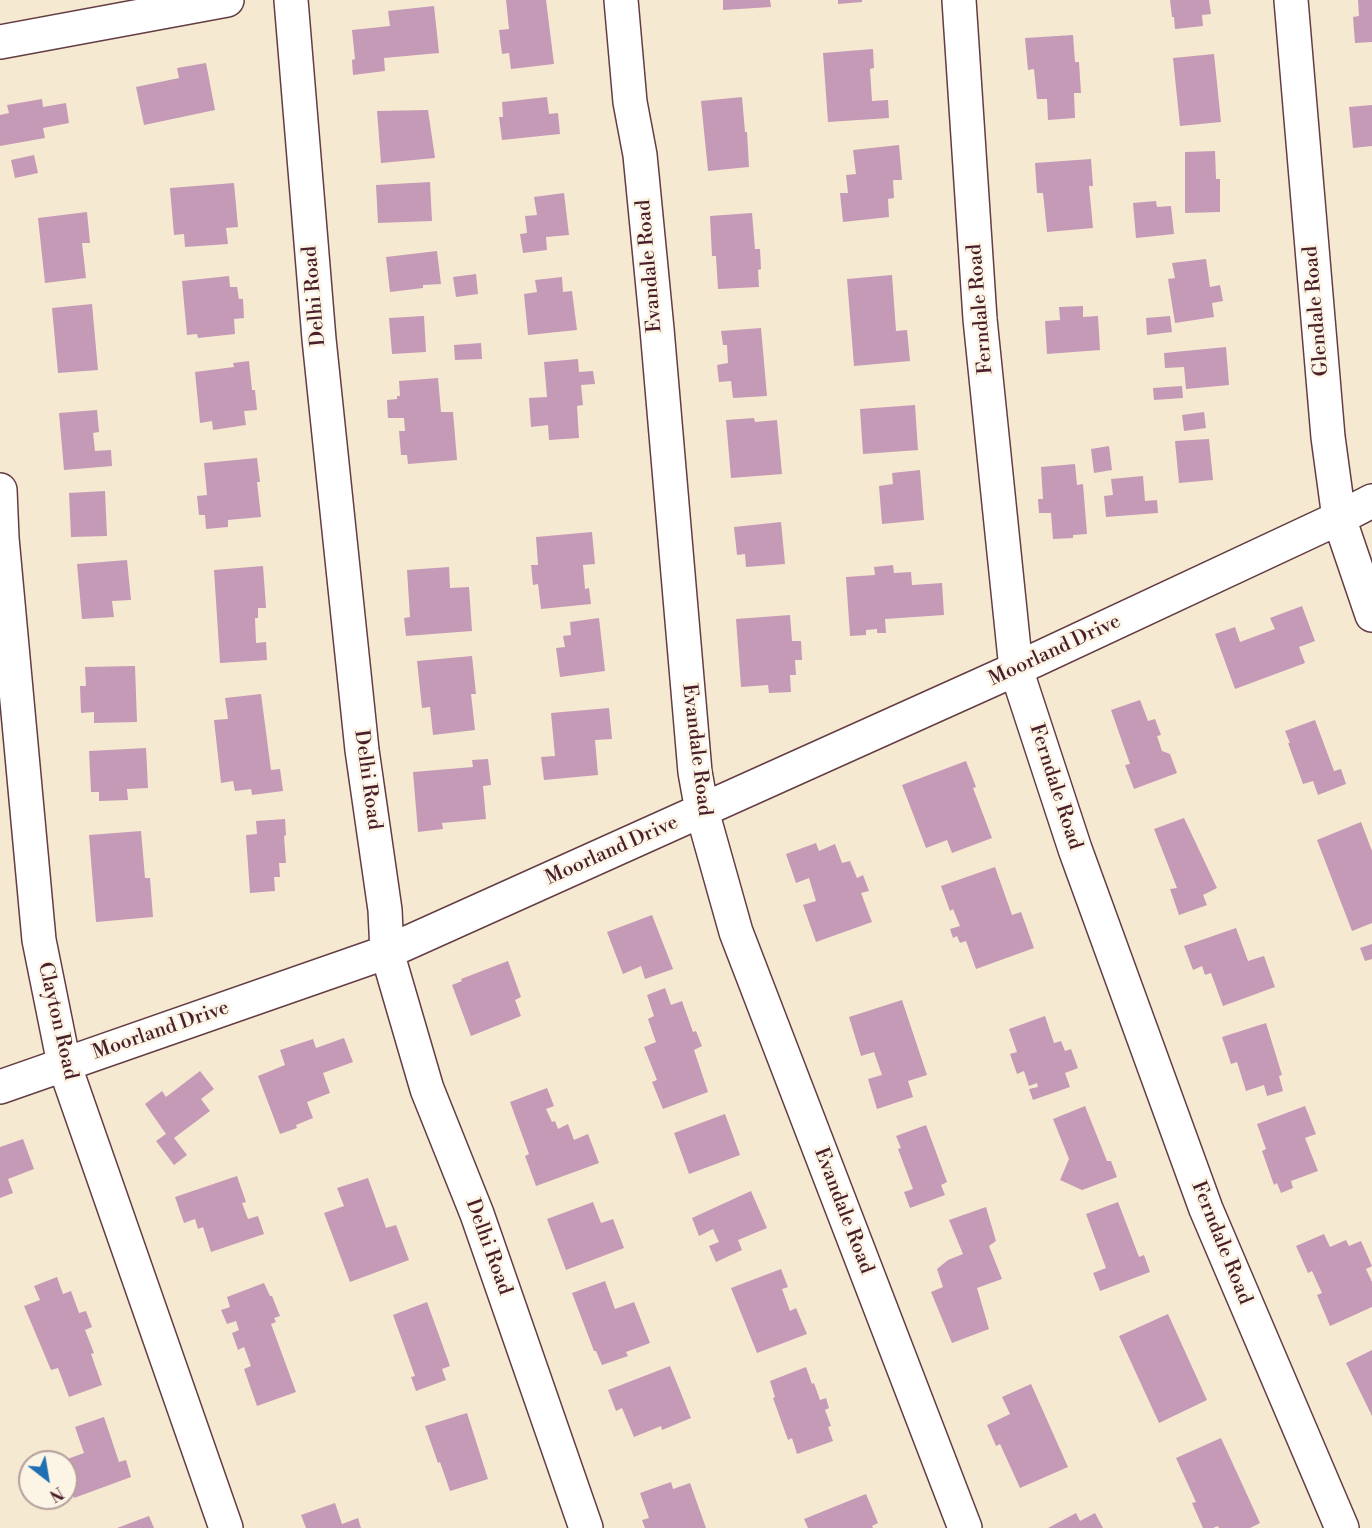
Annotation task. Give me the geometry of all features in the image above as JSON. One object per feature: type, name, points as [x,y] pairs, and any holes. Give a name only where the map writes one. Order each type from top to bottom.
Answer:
[{"type":"street","points":[[0,42],[227,0]]},
{"type":"street","name":"Delhi Road","points":[[291,0],[319,339],[362,750],[385,910],[387,952],[427,1089],[477,1214],[585,1528]]},
{"type":"street","name":"Evandale Road","points":[[621,0],[630,102],[641,166],[695,772],[702,810],[736,932],[965,1528]]},
{"type":"street","name":"Ferndale Road","points":[[959,0],[980,319],[1016,669],[1075,849],[1206,1209],[1342,1528]]},
{"type":"street","name":"Glendale Road","points":[[1291,0],[1328,437],[1339,518],[1372,615]]},
{"type":"street","name":"Clayton Road","points":[[0,490],[10,721],[39,940],[64,1064],[226,1528]]},
{"type":"street","name":"Moorland Drive","points":[[0,1087],[387,952],[1016,669],[1372,501]]},
{"type":"building","points":[[506,0],[546,0],[554,64],[511,69],[509,53],[502,54],[499,30],[509,29]]},
{"type":"building","points":[[723,0],[770,0],[771,7],[723,10]]},
{"type":"building","points":[[838,0],[862,0],[862,2],[838,4]]},
{"type":"building","points":[[1170,0],[1209,0],[1211,14],[1202,15],[1203,26],[1175,29]]},
{"type":"building","points":[[1358,0],[1372,0],[1372,42],[1355,43],[1353,17],[1359,16]]},
{"type":"building","points":[[434,6],[439,53],[384,58],[385,71],[353,75],[352,60],[355,59],[352,30],[390,26],[388,11]]},
{"type":"building","points":[[1073,35],[1075,62],[1079,62],[1081,93],[1074,93],[1075,118],[1048,120],[1047,99],[1037,99],[1034,69],[1028,70],[1025,38]]},
{"type":"building","points":[[873,49],[874,68],[870,69],[872,101],[888,100],[889,118],[828,122],[823,53]]},
{"type":"building","points":[[1214,54],[1221,122],[1180,126],[1173,58]]},
{"type":"building","points":[[206,63],[215,110],[144,125],[136,87],[179,78],[177,68]]},
{"type":"building","points":[[547,97],[549,114],[558,113],[560,134],[502,140],[499,117],[503,117],[502,102]]},
{"type":"building","points":[[742,97],[749,167],[708,171],[701,101]]},
{"type":"building","points":[[42,99],[43,107],[66,103],[69,123],[43,128],[45,138],[0,146],[0,115],[9,113],[7,105]]},
{"type":"building","points":[[1372,105],[1372,146],[1353,148],[1349,107]]},
{"type":"building","points":[[428,110],[435,158],[381,163],[377,111]]},
{"type":"building","points":[[899,145],[902,180],[893,180],[894,198],[888,199],[889,217],[843,222],[840,193],[848,193],[846,175],[856,174],[853,150]]},
{"type":"building","points":[[1215,151],[1216,179],[1220,179],[1220,212],[1185,213],[1185,152]]},
{"type":"building","points":[[34,155],[38,173],[15,178],[11,160]]},
{"type":"building","points":[[1091,159],[1093,186],[1089,186],[1093,228],[1047,232],[1043,193],[1037,193],[1035,163]]},
{"type":"building","points":[[430,182],[432,221],[378,223],[376,185]]},
{"type":"building","points":[[234,183],[238,227],[226,228],[228,244],[185,247],[184,234],[174,235],[170,188]]},
{"type":"building","points":[[564,193],[569,235],[546,237],[547,250],[523,253],[520,234],[527,233],[525,216],[537,215],[534,197]]},
{"type":"building","points":[[1156,201],[1157,207],[1171,206],[1174,234],[1136,238],[1133,203]]},
{"type":"building","points":[[87,212],[90,243],[82,243],[86,278],[45,283],[38,218]]},
{"type":"building","points":[[752,213],[755,249],[760,249],[759,287],[718,289],[716,256],[712,256],[710,216]]},
{"type":"building","points":[[437,251],[441,284],[423,285],[423,288],[390,292],[386,257]]},
{"type":"building","points":[[1206,259],[1210,287],[1220,285],[1223,301],[1212,303],[1214,317],[1175,323],[1168,279],[1175,278],[1172,263]]},
{"type":"building","points":[[476,274],[478,294],[456,297],[453,277]]},
{"type":"building","points":[[892,275],[896,331],[907,330],[910,361],[854,366],[847,279]]},
{"type":"building","points":[[229,276],[230,287],[237,287],[239,299],[243,299],[244,318],[234,319],[235,334],[198,338],[197,334],[187,335],[182,281]]},
{"type":"building","points":[[562,277],[563,292],[572,291],[577,330],[528,335],[524,294],[537,292],[535,280]]},
{"type":"building","points":[[92,304],[98,370],[58,373],[52,308]]},
{"type":"building","points":[[1083,306],[1083,317],[1098,316],[1100,350],[1047,354],[1045,321],[1060,320],[1059,307]]},
{"type":"building","points":[[424,316],[426,352],[392,354],[389,318]]},
{"type":"building","points":[[1170,316],[1172,332],[1147,335],[1146,318]]},
{"type":"building","points":[[761,328],[767,396],[733,398],[731,381],[719,382],[717,365],[728,363],[727,345],[723,345],[721,331]]},
{"type":"building","points":[[481,343],[482,359],[455,360],[454,345]]},
{"type":"building","points":[[1226,347],[1229,385],[1186,389],[1184,367],[1165,368],[1164,353]]},
{"type":"building","points":[[578,359],[579,372],[593,371],[595,384],[581,385],[583,405],[577,406],[579,438],[549,440],[548,425],[531,427],[529,398],[547,397],[544,362]]},
{"type":"building","points":[[249,361],[257,410],[244,411],[246,425],[213,430],[212,421],[200,423],[195,372],[234,367],[233,363]]},
{"type":"building","points":[[438,378],[441,412],[453,412],[457,460],[408,464],[407,455],[401,455],[399,431],[405,431],[404,418],[388,418],[387,400],[397,399],[397,396],[400,396],[399,381]]},
{"type":"building","points":[[1182,386],[1183,398],[1154,400],[1153,388]]},
{"type":"building","points":[[915,405],[918,450],[863,454],[860,409]]},
{"type":"building","points":[[97,410],[99,432],[93,433],[95,451],[111,450],[112,466],[64,470],[59,413]]},
{"type":"building","points":[[1204,412],[1206,428],[1184,431],[1182,415]]},
{"type":"building","points":[[754,418],[755,422],[777,420],[782,474],[731,478],[726,420]]},
{"type":"building","points":[[1209,439],[1213,480],[1179,483],[1175,441]]},
{"type":"building","points":[[1109,446],[1112,470],[1094,473],[1091,449]]},
{"type":"building","points":[[257,458],[261,517],[228,520],[228,527],[206,529],[205,515],[199,515],[197,496],[207,495],[204,463]]},
{"type":"building","points":[[1075,464],[1077,485],[1083,484],[1087,534],[1073,535],[1073,538],[1053,539],[1051,513],[1039,513],[1038,499],[1043,499],[1041,467]]},
{"type":"building","points":[[920,470],[924,520],[882,524],[879,486],[893,484],[892,473]]},
{"type":"building","points":[[1143,476],[1145,501],[1157,500],[1158,513],[1106,517],[1104,496],[1113,495],[1111,479]]},
{"type":"building","points":[[105,491],[107,536],[71,537],[69,493]]},
{"type":"building","points":[[781,522],[785,564],[746,567],[745,554],[737,555],[734,527]]},
{"type":"building","points":[[592,532],[595,564],[583,565],[585,589],[589,588],[591,604],[541,609],[538,584],[533,585],[531,565],[538,565],[536,537]]},
{"type":"building","points":[[127,560],[131,600],[112,601],[114,617],[82,619],[77,564]]},
{"type":"building","points":[[893,565],[894,573],[911,572],[912,585],[942,583],[944,615],[885,619],[886,633],[877,633],[877,629],[866,630],[866,635],[850,636],[846,577],[875,575],[874,567]]},
{"type":"building","points":[[263,566],[266,608],[258,608],[258,618],[255,618],[256,643],[266,642],[267,660],[220,663],[214,570]]},
{"type":"building","points":[[449,567],[450,588],[469,587],[472,631],[406,636],[404,618],[410,617],[407,570]]},
{"type":"building","points":[[1302,606],[1315,641],[1299,647],[1305,663],[1235,689],[1215,634],[1235,627],[1240,642],[1275,629],[1270,618]]},
{"type":"building","points":[[790,615],[792,641],[801,641],[802,660],[795,660],[796,675],[790,675],[791,692],[769,693],[768,685],[741,687],[736,619]]},
{"type":"building","points":[[599,618],[605,671],[560,677],[556,648],[565,647],[563,636],[571,635],[570,622]]},
{"type":"building","points":[[472,656],[476,694],[471,694],[475,730],[433,735],[430,707],[422,708],[417,661]]},
{"type":"building","points":[[135,666],[137,722],[94,723],[94,712],[81,713],[80,686],[86,686],[85,667]]},
{"type":"building","points":[[261,694],[271,770],[280,769],[283,791],[252,795],[251,789],[235,791],[233,781],[221,783],[214,720],[228,719],[225,698]]},
{"type":"building","points":[[1140,700],[1148,721],[1155,719],[1161,735],[1157,736],[1162,751],[1170,754],[1177,773],[1134,789],[1125,765],[1130,764],[1111,710]]},
{"type":"building","points":[[609,708],[612,739],[595,740],[598,775],[544,780],[541,757],[555,756],[551,713]]},
{"type":"building","points":[[1315,720],[1334,771],[1341,769],[1346,784],[1318,795],[1313,781],[1303,784],[1285,731]]},
{"type":"building","points":[[146,748],[148,788],[127,789],[128,800],[99,801],[99,792],[91,792],[89,751]]},
{"type":"building","points":[[488,759],[491,785],[483,786],[486,819],[442,823],[443,829],[418,832],[413,772],[473,767],[472,760]]},
{"type":"building","points":[[966,761],[976,787],[973,788],[992,838],[952,853],[947,840],[926,848],[902,785]]},
{"type":"building","points":[[1184,818],[1217,888],[1203,895],[1207,905],[1179,915],[1170,889],[1177,888],[1154,829]]},
{"type":"building","points":[[285,819],[286,863],[279,863],[280,877],[274,877],[275,891],[250,893],[246,835],[257,834],[256,821]]},
{"type":"building","points":[[1361,822],[1372,851],[1372,923],[1352,931],[1317,840]]},
{"type":"building","points":[[141,831],[145,878],[150,878],[153,917],[96,922],[89,835]]},
{"type":"building","points":[[816,843],[819,851],[835,844],[842,863],[850,861],[857,878],[863,875],[869,891],[861,893],[872,922],[816,942],[803,905],[816,901],[809,878],[796,883],[786,854]]},
{"type":"building","points":[[995,867],[1012,915],[1021,912],[1034,948],[976,969],[966,941],[960,943],[957,936],[953,938],[950,929],[960,926],[953,909],[950,911],[941,886]]},
{"type":"building","points":[[652,915],[673,969],[645,979],[641,966],[623,974],[607,932]]},
{"type":"building","points":[[1236,928],[1248,961],[1264,956],[1275,987],[1223,1006],[1211,973],[1205,975],[1202,966],[1193,970],[1184,946]]},
{"type":"building","points":[[1372,944],[1372,959],[1365,961],[1360,948]]},
{"type":"building","points":[[508,961],[521,997],[515,1000],[521,1016],[471,1036],[452,985],[462,981],[461,979]]},
{"type":"building","points":[[665,988],[671,1005],[682,1001],[693,1032],[696,1031],[702,1046],[694,1050],[708,1092],[663,1109],[652,1082],[657,1080],[644,1047],[656,1042],[648,1019],[654,1016],[647,995]]},
{"type":"building","points":[[902,1000],[927,1075],[908,1081],[913,1097],[877,1109],[868,1079],[882,1075],[874,1052],[861,1056],[849,1017]]},
{"type":"building","points":[[1045,1016],[1054,1043],[1061,1041],[1065,1051],[1071,1049],[1078,1068],[1065,1073],[1070,1087],[1033,1100],[1029,1089],[1038,1087],[1037,1083],[1029,1086],[1024,1071],[1017,1074],[1010,1054],[1017,1052],[1009,1029]]},
{"type":"building","points":[[1266,1023],[1282,1075],[1279,1076],[1283,1091],[1267,1096],[1264,1085],[1246,1091],[1237,1062],[1231,1064],[1222,1037]]},
{"type":"building","points":[[344,1038],[353,1062],[323,1073],[330,1093],[307,1102],[313,1118],[296,1125],[297,1128],[280,1134],[258,1076],[285,1065],[280,1050],[313,1039],[316,1048]]},
{"type":"building","points":[[200,1071],[214,1089],[201,1099],[210,1111],[174,1138],[187,1155],[174,1165],[156,1141],[166,1134],[145,1104],[162,1091],[166,1097]]},
{"type":"building","points":[[547,1088],[554,1106],[546,1109],[552,1122],[555,1121],[558,1129],[568,1124],[574,1140],[588,1134],[599,1163],[536,1186],[525,1156],[529,1154],[510,1102]]},
{"type":"building","points":[[1085,1106],[1107,1161],[1111,1161],[1117,1177],[1082,1190],[1060,1180],[1069,1159],[1053,1119]]},
{"type":"building","points":[[1305,1106],[1316,1134],[1305,1138],[1318,1171],[1291,1181],[1293,1188],[1281,1193],[1277,1183],[1274,1185],[1262,1151],[1266,1149],[1257,1124]]},
{"type":"building","points":[[725,1114],[740,1155],[689,1174],[674,1133]]},
{"type":"building","points":[[926,1125],[947,1182],[941,1185],[945,1195],[910,1208],[904,1192],[913,1189],[898,1149],[901,1148],[896,1136]]},
{"type":"building","points":[[23,1139],[34,1169],[8,1179],[13,1193],[0,1198],[0,1147]]},
{"type":"building","points":[[237,1176],[246,1202],[242,1203],[248,1219],[258,1216],[264,1234],[211,1252],[203,1227],[198,1229],[195,1219],[184,1223],[175,1197]]},
{"type":"building","points":[[368,1178],[386,1228],[396,1225],[409,1260],[350,1282],[324,1213],[344,1206],[337,1188]]},
{"type":"building","points":[[751,1191],[767,1228],[738,1240],[742,1250],[716,1262],[709,1246],[719,1242],[713,1229],[699,1236],[692,1218]]},
{"type":"building","points":[[593,1202],[601,1223],[613,1219],[624,1248],[566,1270],[547,1219]]},
{"type":"building","points":[[1118,1202],[1139,1257],[1144,1255],[1150,1272],[1100,1291],[1093,1273],[1106,1268],[1086,1214]]},
{"type":"building","points":[[986,1207],[996,1241],[989,1246],[1002,1279],[977,1288],[989,1329],[952,1343],[931,1292],[943,1287],[937,1269],[948,1260],[963,1254],[949,1220]]},
{"type":"building","points":[[1324,1234],[1330,1247],[1346,1240],[1349,1246],[1361,1241],[1372,1266],[1366,1269],[1372,1282],[1372,1307],[1330,1326],[1317,1295],[1322,1293],[1312,1271],[1308,1273],[1296,1246]]},
{"type":"building","points":[[781,1269],[788,1287],[782,1289],[790,1311],[796,1308],[807,1334],[757,1353],[731,1288]]},
{"type":"building","points":[[57,1277],[63,1294],[71,1291],[79,1313],[86,1311],[92,1327],[85,1330],[94,1353],[91,1354],[102,1385],[69,1397],[58,1368],[51,1370],[24,1306],[40,1300],[34,1286]]},
{"type":"building","points":[[605,1281],[615,1309],[634,1302],[650,1343],[626,1352],[628,1356],[602,1365],[594,1351],[572,1293]]},
{"type":"building","points":[[264,1283],[280,1316],[274,1318],[276,1322],[271,1324],[296,1392],[257,1406],[244,1369],[251,1366],[244,1347],[238,1350],[232,1333],[239,1330],[236,1321],[227,1324],[221,1310],[230,1307],[227,1297]]},
{"type":"building","points":[[427,1302],[450,1366],[442,1369],[446,1380],[416,1391],[411,1377],[415,1376],[393,1315]]},
{"type":"building","points":[[1168,1314],[1207,1400],[1159,1423],[1119,1336]]},
{"type":"building","points":[[1372,1350],[1372,1416],[1346,1363]]},
{"type":"building","points":[[670,1366],[691,1418],[662,1430],[661,1426],[634,1437],[622,1408],[616,1411],[608,1390]]},
{"type":"building","points":[[806,1367],[820,1400],[826,1398],[829,1408],[825,1410],[831,1426],[828,1427],[833,1441],[797,1454],[792,1438],[788,1440],[773,1398],[775,1397],[770,1381]]},
{"type":"building","points":[[1031,1384],[1068,1467],[1020,1488],[1000,1444],[996,1446],[987,1425],[1010,1414],[1002,1397]]},
{"type":"building","points":[[467,1413],[488,1479],[450,1491],[425,1426]]},
{"type":"building","points":[[104,1417],[119,1462],[126,1460],[131,1477],[78,1497],[78,1455],[84,1453],[75,1427]]},
{"type":"building","points":[[1221,1438],[1260,1523],[1250,1528],[1219,1528],[1218,1526],[1203,1528],[1192,1503],[1196,1502],[1176,1458]]},
{"type":"building","points":[[671,1482],[673,1489],[690,1483],[706,1528],[645,1528],[642,1520],[649,1518],[640,1493]]},
{"type":"building","points":[[866,1494],[878,1523],[872,1526],[873,1528],[808,1528],[804,1519]]},
{"type":"building","points":[[335,1503],[342,1524],[358,1518],[361,1528],[306,1528],[301,1515]]},
{"type":"building","points":[[1076,1513],[1080,1521],[1095,1513],[1103,1528],[1048,1528]]},
{"type":"building","points":[[149,1516],[154,1528],[117,1528]]}]
